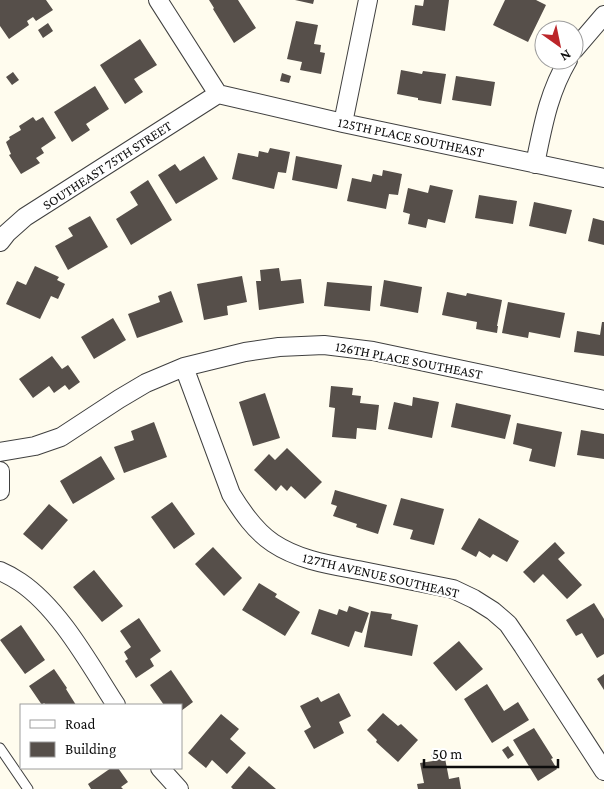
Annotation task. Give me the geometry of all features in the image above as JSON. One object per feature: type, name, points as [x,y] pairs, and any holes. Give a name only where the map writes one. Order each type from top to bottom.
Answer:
[{"type":"street","points":[[158,0],[218,94]]},
{"type":"street","points":[[343,123],[368,0]]},
{"type":"street","points":[[584,39],[604,16]]},
{"type":"street","points":[[535,164],[546,107],[562,70]]},
{"type":"street","name":"125TH PLACE SOUTHEAST","points":[[218,94],[343,123],[604,178]]},
{"type":"street","name":"SOUTHEAST 75TH STREET","points":[[0,242],[25,217],[218,94]]},
{"type":"street","name":"126TH PLACE SOUTHEAST","points":[[0,452],[35,446],[62,437],[146,383],[184,367],[245,352],[279,347],[324,345],[373,351],[604,400]]},
{"type":"street","name":"127TH AVENUE SOUTHEAST","points":[[184,367],[231,494],[241,511],[254,526],[271,542],[305,558],[453,589],[474,598],[493,611],[508,624],[524,646],[604,771]]},
{"type":"street","points":[[0,471],[0,491]]},
{"type":"street","points":[[0,571],[26,587],[59,618],[115,704]]},
{"type":"street","points":[[161,769],[179,789]]},
{"type":"lane","points":[[0,748],[28,789]]},
{"type":"building","points":[[0,0],[46,0],[53,10],[36,21],[33,17],[27,21],[29,25],[9,39],[0,26]]},
{"type":"building","points":[[209,0],[238,0],[256,28],[234,43]]},
{"type":"building","points":[[295,0],[314,0],[313,4]]},
{"type":"building","points":[[424,0],[449,0],[445,31],[412,25],[415,5],[423,6]]},
{"type":"building","points":[[505,0],[536,0],[546,5],[539,20],[534,20],[534,30],[528,42],[493,25]]},
{"type":"building","points":[[296,21],[318,25],[314,44],[321,45],[320,52],[325,53],[321,74],[300,70],[302,62],[287,59]]},
{"type":"building","points":[[48,23],[53,31],[43,38],[38,30]]},
{"type":"building","points":[[140,39],[157,65],[134,79],[143,92],[125,104],[100,65]]},
{"type":"building","points":[[401,70],[422,74],[423,71],[446,74],[441,104],[397,94]]},
{"type":"building","points":[[13,72],[19,80],[12,85],[6,77]]},
{"type":"building","points":[[282,73],[291,76],[289,83],[280,81]]},
{"type":"building","points":[[456,76],[495,82],[491,106],[452,100]]},
{"type":"building","points":[[95,86],[109,109],[86,124],[90,130],[72,142],[54,112]]},
{"type":"building","points":[[33,117],[36,121],[43,117],[56,138],[41,148],[44,153],[36,158],[40,163],[21,174],[9,155],[11,154],[6,142],[10,139],[9,137],[21,130],[19,126]]},
{"type":"building","points":[[270,148],[290,152],[286,173],[278,172],[274,189],[232,179],[238,153],[258,157],[259,151],[268,153]]},
{"type":"building","points":[[204,156],[218,179],[176,204],[158,175],[175,164],[180,171]]},
{"type":"building","points":[[296,156],[342,165],[337,189],[292,180]]},
{"type":"building","points":[[383,170],[402,174],[398,195],[389,194],[386,209],[347,201],[352,178],[371,182],[373,174],[382,176]]},
{"type":"building","points":[[148,180],[172,220],[131,245],[116,219],[138,205],[130,192]]},
{"type":"building","points":[[430,185],[453,190],[445,223],[428,219],[426,228],[408,224],[410,214],[403,212],[408,188],[428,193]]},
{"type":"building","points":[[479,195],[517,201],[513,224],[475,218]]},
{"type":"building","points":[[534,202],[572,210],[566,234],[529,226]]},
{"type":"building","points":[[90,216],[108,247],[68,270],[55,246],[73,236],[68,228]]},
{"type":"building","points":[[593,218],[604,221],[604,245],[588,241]]},
{"type":"building","points":[[35,266],[59,277],[57,280],[65,284],[58,299],[51,296],[40,319],[6,304],[17,281],[26,285]]},
{"type":"building","points":[[279,268],[281,281],[301,279],[304,303],[259,310],[256,281],[261,281],[260,270]]},
{"type":"building","points":[[242,276],[247,302],[227,306],[228,315],[204,320],[197,284]]},
{"type":"building","points":[[384,280],[422,287],[418,313],[380,306]]},
{"type":"building","points":[[327,282],[372,286],[370,311],[324,306]]},
{"type":"building","points":[[171,291],[183,322],[137,338],[128,314],[160,302],[158,296]]},
{"type":"building","points":[[447,292],[466,296],[467,293],[502,300],[497,333],[476,329],[477,322],[442,315]]},
{"type":"building","points":[[508,302],[565,313],[560,338],[529,332],[528,338],[502,333]]},
{"type":"building","points":[[113,318],[126,340],[94,359],[81,337]]},
{"type":"building","points":[[602,322],[604,322],[604,356],[574,352],[577,331],[600,335]]},
{"type":"building","points":[[52,356],[62,369],[68,365],[80,382],[69,390],[65,385],[54,393],[49,386],[33,398],[19,379]]},
{"type":"building","points":[[331,386],[353,388],[352,395],[361,396],[360,403],[379,405],[376,430],[357,428],[356,439],[332,437],[335,408],[329,407]]},
{"type":"building","points":[[265,393],[280,438],[253,446],[239,402]]},
{"type":"building","points":[[413,397],[439,402],[432,438],[388,429],[394,402],[412,406]]},
{"type":"building","points":[[456,403],[511,415],[505,439],[451,427]]},
{"type":"building","points":[[154,422],[167,457],[124,473],[114,447],[134,440],[131,431]]},
{"type":"building","points":[[517,423],[562,432],[555,467],[529,461],[532,449],[513,444]]},
{"type":"building","points":[[581,430],[604,434],[604,459],[577,455]]},
{"type":"building","points":[[287,448],[322,482],[305,499],[291,486],[287,491],[281,485],[276,491],[254,470],[269,454],[275,460]]},
{"type":"building","points":[[101,456],[115,479],[73,504],[60,481]]},
{"type":"building","points":[[335,490],[387,505],[378,534],[356,527],[357,524],[333,516],[337,506],[331,504]]},
{"type":"building","points":[[401,498],[444,509],[434,545],[410,539],[413,530],[393,525]]},
{"type":"building","points":[[172,502],[195,534],[174,549],[151,517]]},
{"type":"building","points":[[49,504],[68,520],[42,550],[23,534]]},
{"type":"building","points":[[479,518],[519,541],[507,562],[493,554],[490,558],[479,551],[476,557],[461,549]]},
{"type":"building","points":[[555,542],[565,553],[558,559],[582,585],[567,599],[543,574],[534,583],[523,572]]},
{"type":"building","points":[[213,547],[242,578],[224,596],[195,564]]},
{"type":"building","points":[[94,570],[123,606],[102,622],[73,587]]},
{"type":"building","points":[[259,583],[277,594],[275,597],[300,612],[285,636],[242,610]]},
{"type":"building","points":[[594,603],[604,619],[604,654],[597,658],[582,633],[576,636],[566,620]]},
{"type":"building","points":[[349,606],[369,613],[362,633],[355,631],[349,647],[311,634],[319,609],[337,615],[339,609],[347,612]]},
{"type":"building","points":[[371,611],[392,614],[391,619],[418,625],[412,656],[364,647]]},
{"type":"building","points":[[139,618],[161,651],[150,659],[154,666],[136,678],[125,661],[128,659],[124,652],[131,647],[120,631]]},
{"type":"building","points":[[21,625],[45,660],[25,674],[0,640]]},
{"type":"building","points":[[459,641],[483,669],[456,691],[433,663]]},
{"type":"building","points":[[54,669],[75,704],[41,704],[29,686]]},
{"type":"building","points":[[171,670],[193,702],[182,710],[182,704],[163,704],[150,685]]},
{"type":"building","points":[[604,674],[604,690],[597,679]]},
{"type":"building","points":[[487,684],[504,711],[518,702],[529,720],[492,743],[464,699]]},
{"type":"building","points":[[339,693],[351,716],[339,722],[344,733],[314,749],[304,731],[311,727],[300,706],[318,697],[321,702]]},
{"type":"building","points":[[383,713],[398,726],[401,724],[418,740],[398,762],[376,742],[377,740],[367,730]]},
{"type":"building","points":[[221,714],[239,729],[230,739],[246,753],[227,774],[212,760],[206,768],[188,753]]},
{"type":"building","points":[[534,728],[553,758],[551,759],[557,769],[538,781],[513,740]]},
{"type":"building","points":[[508,746],[514,755],[508,759],[502,750]]},
{"type":"building","points":[[444,753],[449,779],[459,777],[461,789],[418,789],[417,784],[424,783],[420,763],[433,761],[431,755]]},
{"type":"building","points":[[249,766],[276,789],[233,789],[231,787]]},
{"type":"building","points":[[110,769],[119,769],[128,782],[121,787],[123,789],[91,789],[88,784]]}]
